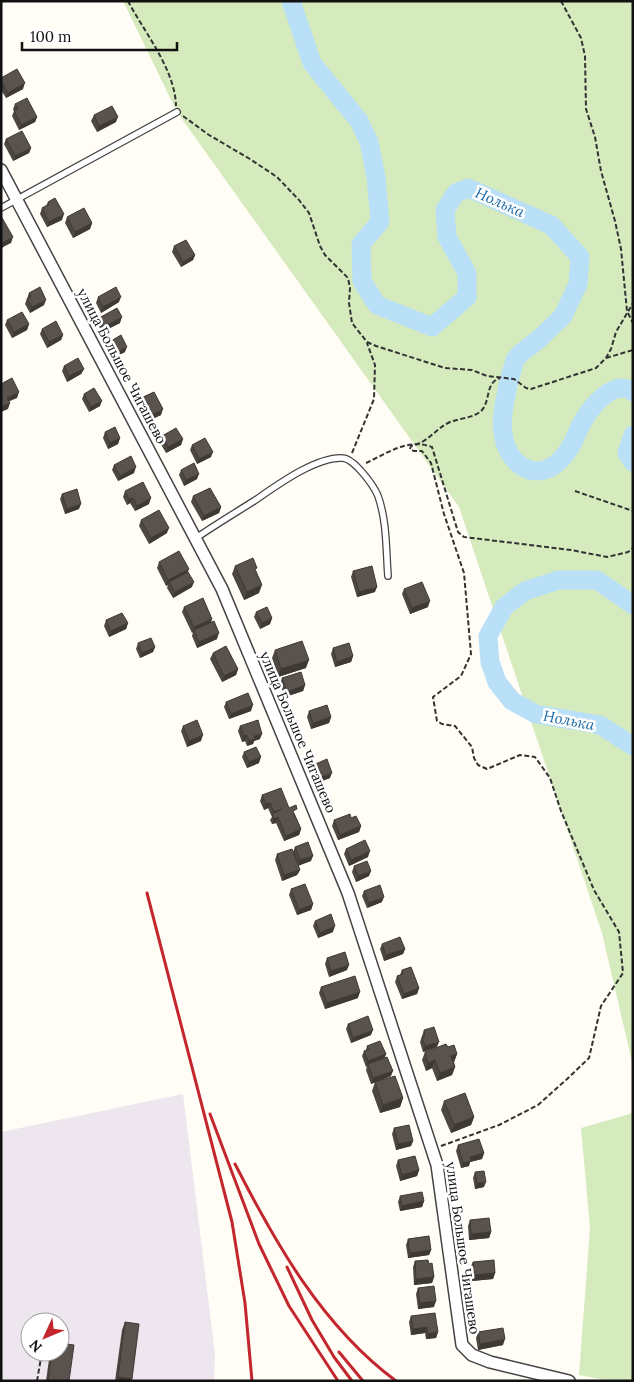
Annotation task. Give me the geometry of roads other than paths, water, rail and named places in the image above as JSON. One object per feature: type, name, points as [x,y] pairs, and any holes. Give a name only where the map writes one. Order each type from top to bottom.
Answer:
[{"type":"street","name":"улица Большое Чигашево","points":[[1,170],[222,589],[348,893],[432,1149],[438,1174],[462,1345],[472,1355],[490,1362],[569,1381]]},
{"type":"lane","points":[[1,208],[177,112]]},
{"type":"lane","points":[[196,538],[284,480],[319,463],[342,458],[356,465],[378,495],[383,520],[388,576]]},
{"type":"waterway","name":"Нолька","points":[[291,1],[312,63],[359,121],[369,142],[376,177],[380,222],[361,244],[362,281],[377,305],[432,327],[467,297],[467,273],[447,237],[445,210],[456,193],[468,188],[551,225],[580,257],[578,284],[563,316],[520,354],[515,360],[510,377]]},
{"type":"waterway","name":"Нолька","points":[[509,380],[502,420],[505,442],[514,459],[520,465],[535,471],[553,466],[563,457],[572,445],[587,415],[604,396],[619,388],[626,388],[633,392]]},
{"type":"waterway","name":"Нолька","points":[[633,435],[627,453],[633,462]]},
{"type":"waterway","name":"Нолька","points":[[633,605],[597,580],[559,580],[525,591],[504,607],[488,636],[490,662],[497,682],[512,701],[536,714],[600,725],[633,746]]},
{"type":"railway","points":[[147,893],[232,1222],[245,1303],[252,1381]]},
{"type":"railway","points":[[210,1114],[259,1244],[289,1306],[338,1381]]},
{"type":"railway","points":[[235,1164],[284,1253],[323,1309],[345,1335],[396,1381]]},
{"type":"railway","points":[[287,1267],[312,1320],[334,1357],[352,1381]]},
{"type":"railway","points":[[339,1352],[363,1381]]}]
